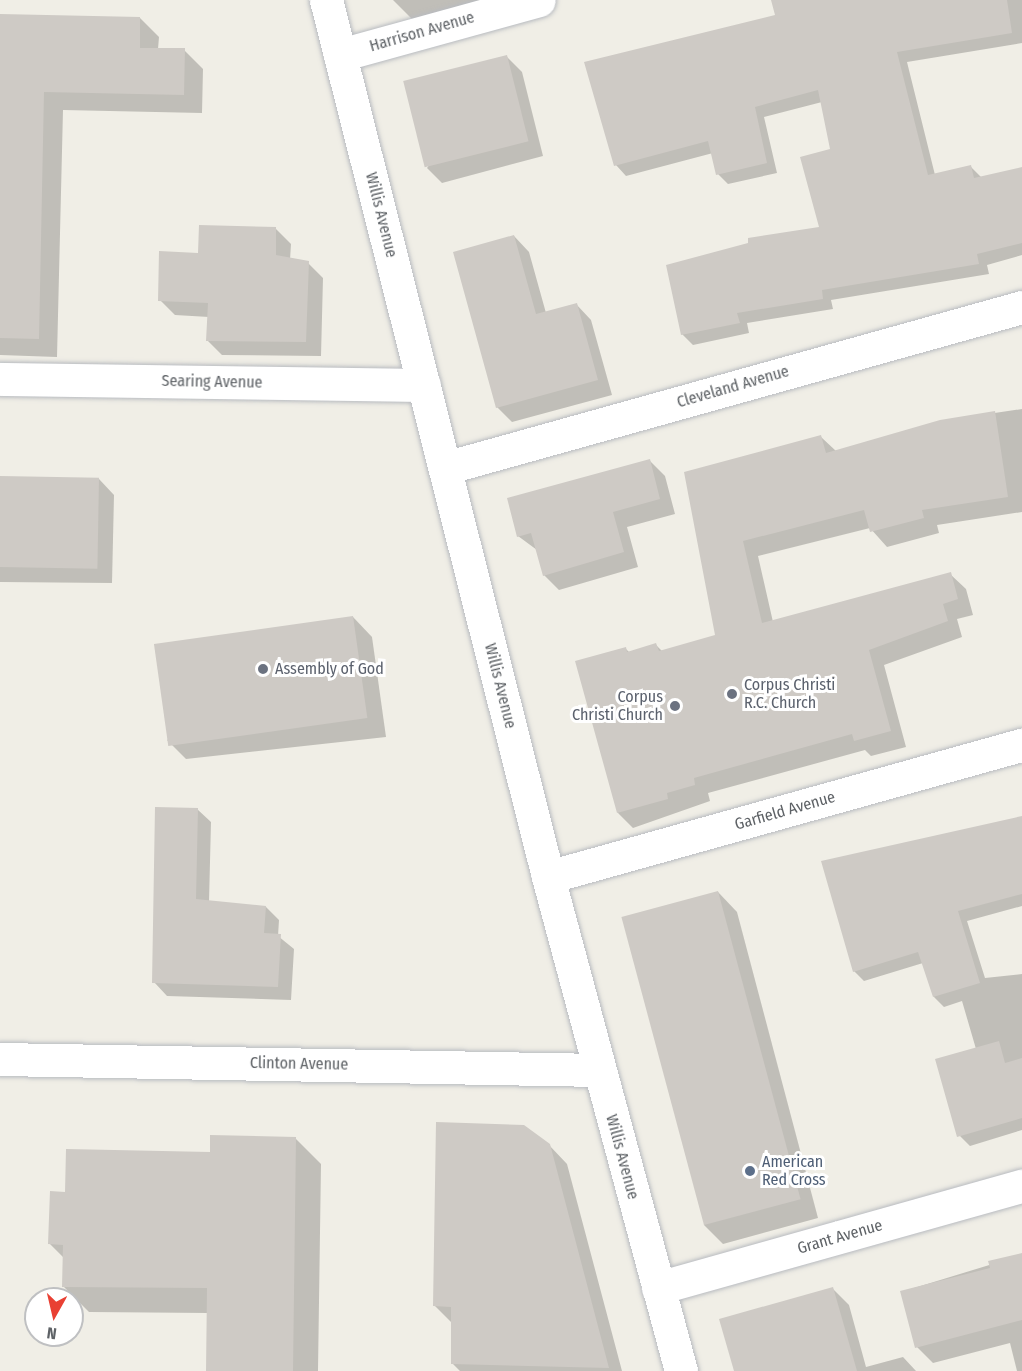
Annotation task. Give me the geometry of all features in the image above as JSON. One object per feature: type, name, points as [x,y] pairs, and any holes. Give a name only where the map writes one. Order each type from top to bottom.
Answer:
[{"type":"street","name":"Willis Avenue","points":[[326,0],[548,877],[598,1070],[681,1371]]},
{"type":"street","name":"Harrison Avenue","points":[[340,55],[539,0]]},
{"type":"street","name":"Cleveland Avenue","points":[[445,468],[1022,307]]},
{"type":"street","name":"Searing Avenue","points":[[0,379],[424,385]]},
{"type":"street","name":"Garfield Avenue","points":[[548,877],[1022,745]]},
{"type":"street","name":"Clinton Avenue","points":[[0,1059],[598,1070]]},
{"type":"street","name":"Grant Avenue","points":[[658,1288],[1022,1186]]},
{"type":"building","points":[[771,0],[1007,0],[1012,33],[897,52],[928,175],[971,165],[974,178],[1022,167],[1022,243],[977,254],[979,264],[822,290],[823,299],[737,313],[740,323],[681,335],[666,265],[748,243],[748,238],[819,227],[800,157],[830,149],[818,90],[755,107],[767,163],[716,175],[708,141],[614,166],[584,62],[775,15]]},
{"type":"building","points":[[0,14],[140,17],[140,48],[185,48],[184,95],[44,92],[39,339],[0,338]]},
{"type":"building","points":[[507,55],[529,141],[425,167],[403,81]]},
{"type":"building","points":[[199,225],[276,227],[276,255],[309,261],[306,342],[206,341],[208,303],[158,301],[159,251],[198,253]]},
{"type":"building","points":[[514,235],[536,314],[577,303],[598,380],[496,408],[453,252]]},
{"type":"building","points":[[995,411],[1008,497],[922,510],[924,518],[870,532],[864,510],[743,541],[762,623],[951,572],[958,599],[943,604],[948,621],[869,650],[891,731],[854,741],[852,734],[694,778],[695,785],[667,793],[668,799],[617,813],[575,661],[626,647],[627,652],[656,643],[659,651],[715,635],[684,472],[821,435],[826,453],[940,420]]},
{"type":"building","points":[[650,459],[660,499],[613,512],[624,552],[543,576],[531,533],[517,537],[507,498]]},
{"type":"building","points":[[0,476],[99,478],[97,569],[0,567]]},
{"type":"building","points":[[353,616],[367,718],[168,746],[154,644]]},
{"type":"building","points":[[155,807],[198,808],[196,899],[266,906],[264,933],[281,934],[278,987],[152,983]]},
{"type":"building","points":[[1022,816],[1022,894],[958,911],[980,983],[933,997],[918,952],[853,972],[821,861]]},
{"type":"building","points":[[718,891],[801,1199],[704,1225],[621,917]]},
{"type":"building","points":[[999,1041],[1005,1063],[1022,1058],[1022,1118],[957,1137],[935,1059]]},
{"type":"building","points":[[436,1122],[524,1125],[550,1144],[609,1368],[451,1364],[451,1307],[433,1306]]},
{"type":"building","points":[[210,1135],[296,1137],[293,1371],[206,1371],[207,1288],[62,1287],[63,1245],[48,1244],[50,1191],[65,1192],[66,1149],[210,1152]]},
{"type":"building","points":[[1022,1253],[1022,1320],[915,1348],[900,1291],[990,1268],[988,1261]]},
{"type":"building","points":[[833,1287],[857,1371],[734,1371],[719,1319]]},
{"type":"place","name":"Assembly of God","points":[[263,669]]},
{"type":"place","name":"Corpus Christi R.C. Church","points":[[732,694]]},
{"type":"place","name":"Corpus Christi Church","points":[[675,706]]},
{"type":"place","name":"American Red Cross","points":[[750,1171]]}]
